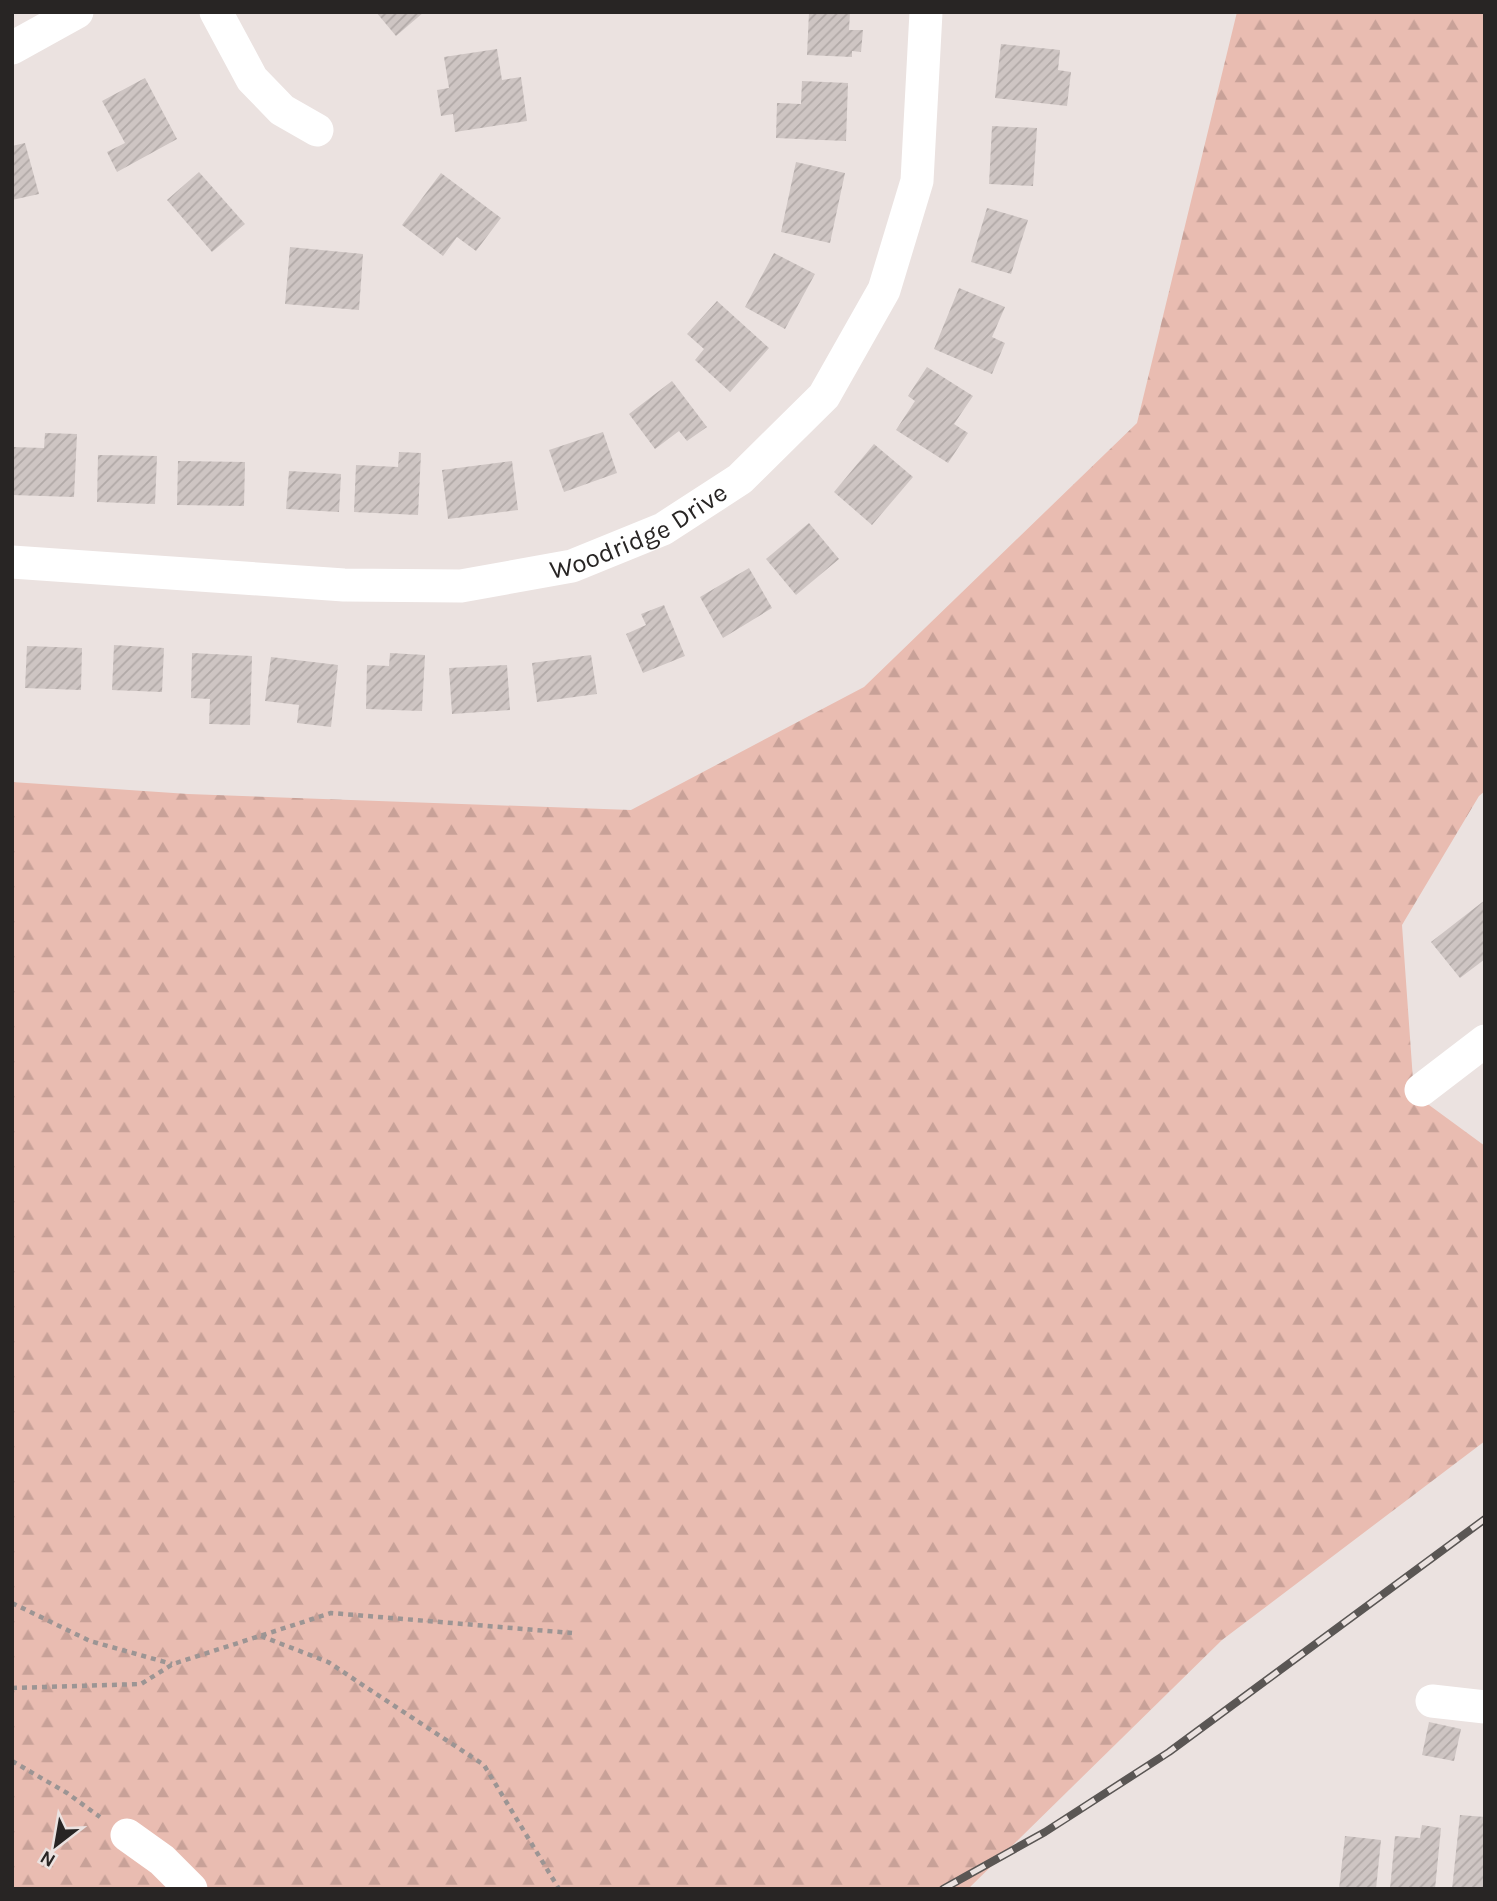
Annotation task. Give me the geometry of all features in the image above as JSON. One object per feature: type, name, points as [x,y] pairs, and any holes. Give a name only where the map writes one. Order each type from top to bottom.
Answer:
[{"type":"street","points":[[12,48],[76,12]]},
{"type":"street","points":[[216,12],[252,79],[282,110],[317,130]]},
{"type":"street","name":"Woodridge Drive","points":[[12,562],[344,585],[461,586],[572,566],[663,529],[740,479],[824,396],[884,290],[917,181],[926,12]]},
{"type":"street","points":[[1421,1090],[1485,1041]]},
{"type":"street","points":[[1432,1701],[1485,1707]]},
{"type":"street","points":[[127,1835],[162,1860],[191,1889]]},
{"type":"path","points":[[12,1603],[90,1641],[173,1664]]},
{"type":"path","points":[[12,1688],[141,1684],[173,1664],[331,1613],[572,1633]]},
{"type":"path","points":[[261,1636],[328,1662],[484,1765],[559,1889]]},
{"type":"path","points":[[12,1762],[67,1793],[127,1835]]},
{"type":"green space","points":[[1237,12],[1485,12],[1485,791],[1479,796],[1402,925],[1414,1094],[1485,1146],[1485,1441],[1222,1640],[968,1889],[12,1889],[12,782],[188,794],[631,810],[864,687],[1137,423]]},
{"type":"building","points":[[376,12],[424,12],[396,36]]},
{"type":"building","points":[[809,12],[850,12],[849,30],[863,30],[861,52],[852,51],[852,57],[807,55]]},
{"type":"building","points":[[1001,44],[1060,50],[1058,70],[1071,72],[1067,106],[995,98]]},
{"type":"building","points":[[497,49],[502,80],[521,77],[527,121],[455,132],[453,114],[441,116],[437,90],[449,88],[444,57]]},
{"type":"building","points":[[145,78],[177,139],[117,172],[107,152],[125,143],[102,101]]},
{"type":"building","points":[[802,81],[848,83],[846,141],[776,138],[777,103],[801,104]]},
{"type":"building","points":[[992,126],[1037,128],[1033,186],[989,184]]},
{"type":"building","points":[[25,143],[39,194],[12,200],[12,146]]},
{"type":"building","points":[[796,162],[845,173],[830,243],[781,232]]},
{"type":"building","points":[[199,172],[245,224],[212,252],[167,200]]},
{"type":"building","points":[[441,173],[501,218],[476,251],[457,237],[443,256],[402,225]]},
{"type":"building","points":[[987,208],[1028,220],[1011,274],[971,262]]},
{"type":"building","points":[[290,247],[363,254],[359,310],[285,304]]},
{"type":"building","points":[[774,253],[815,274],[785,329],[745,307]]},
{"type":"building","points":[[959,288],[1005,307],[992,337],[1005,343],[992,374],[934,349]]},
{"type":"building","points":[[717,301],[769,348],[730,392],[695,360],[704,349],[687,334]]},
{"type":"building","points":[[927,367],[973,396],[954,424],[968,433],[948,463],[896,430],[915,401],[908,396]]},
{"type":"building","points":[[672,381],[707,427],[687,441],[679,431],[655,449],[629,414]]},
{"type":"building","points":[[603,432],[617,473],[564,492],[549,450]]},
{"type":"building","points":[[45,433],[77,434],[74,497],[12,495],[12,447],[44,448]]},
{"type":"building","points":[[874,444],[913,477],[872,525],[834,492]]},
{"type":"building","points":[[399,452],[421,453],[418,515],[354,512],[356,465],[398,467]]},
{"type":"building","points":[[98,455],[157,456],[155,504],[97,502]]},
{"type":"building","points":[[178,461],[245,462],[244,506],[177,505]]},
{"type":"building","points":[[512,461],[518,510],[448,519],[442,470]]},
{"type":"building","points":[[289,471],[341,474],[339,512],[286,509]]},
{"type":"building","points":[[809,523],[839,559],[796,595],[766,559]]},
{"type":"building","points":[[749,568],[772,608],[723,638],[700,597]]},
{"type":"building","points":[[664,605],[685,656],[643,673],[626,634],[646,625],[641,614]]},
{"type":"building","points":[[114,645],[164,648],[162,692],[112,690]]},
{"type":"building","points":[[27,646],[82,648],[81,690],[25,688]]},
{"type":"building","points":[[192,653],[252,656],[250,725],[209,724],[210,699],[191,698]]},
{"type":"building","points":[[390,653],[425,655],[422,711],[366,709],[367,665],[389,666]]},
{"type":"building","points":[[591,655],[597,694],[537,702],[532,663]]},
{"type":"building","points":[[271,657],[338,665],[331,727],[297,723],[299,705],[265,701]]},
{"type":"building","points":[[507,665],[510,710],[452,714],[449,668]]},
{"type":"building","points":[[1485,900],[1485,959],[1460,978],[1431,942]]},
{"type":"building","points":[[1429,1722],[1461,1729],[1454,1761],[1422,1755]]},
{"type":"building","points":[[1460,1815],[1485,1817],[1485,1889],[1452,1889]]},
{"type":"building","points":[[1422,1825],[1441,1828],[1435,1889],[1390,1889],[1395,1836],[1420,1838]]},
{"type":"building","points":[[1345,1836],[1381,1840],[1376,1889],[1339,1889]]},
{"type":"railway","points":[[943,1889],[1045,1832],[1169,1752],[1485,1519]]}]
